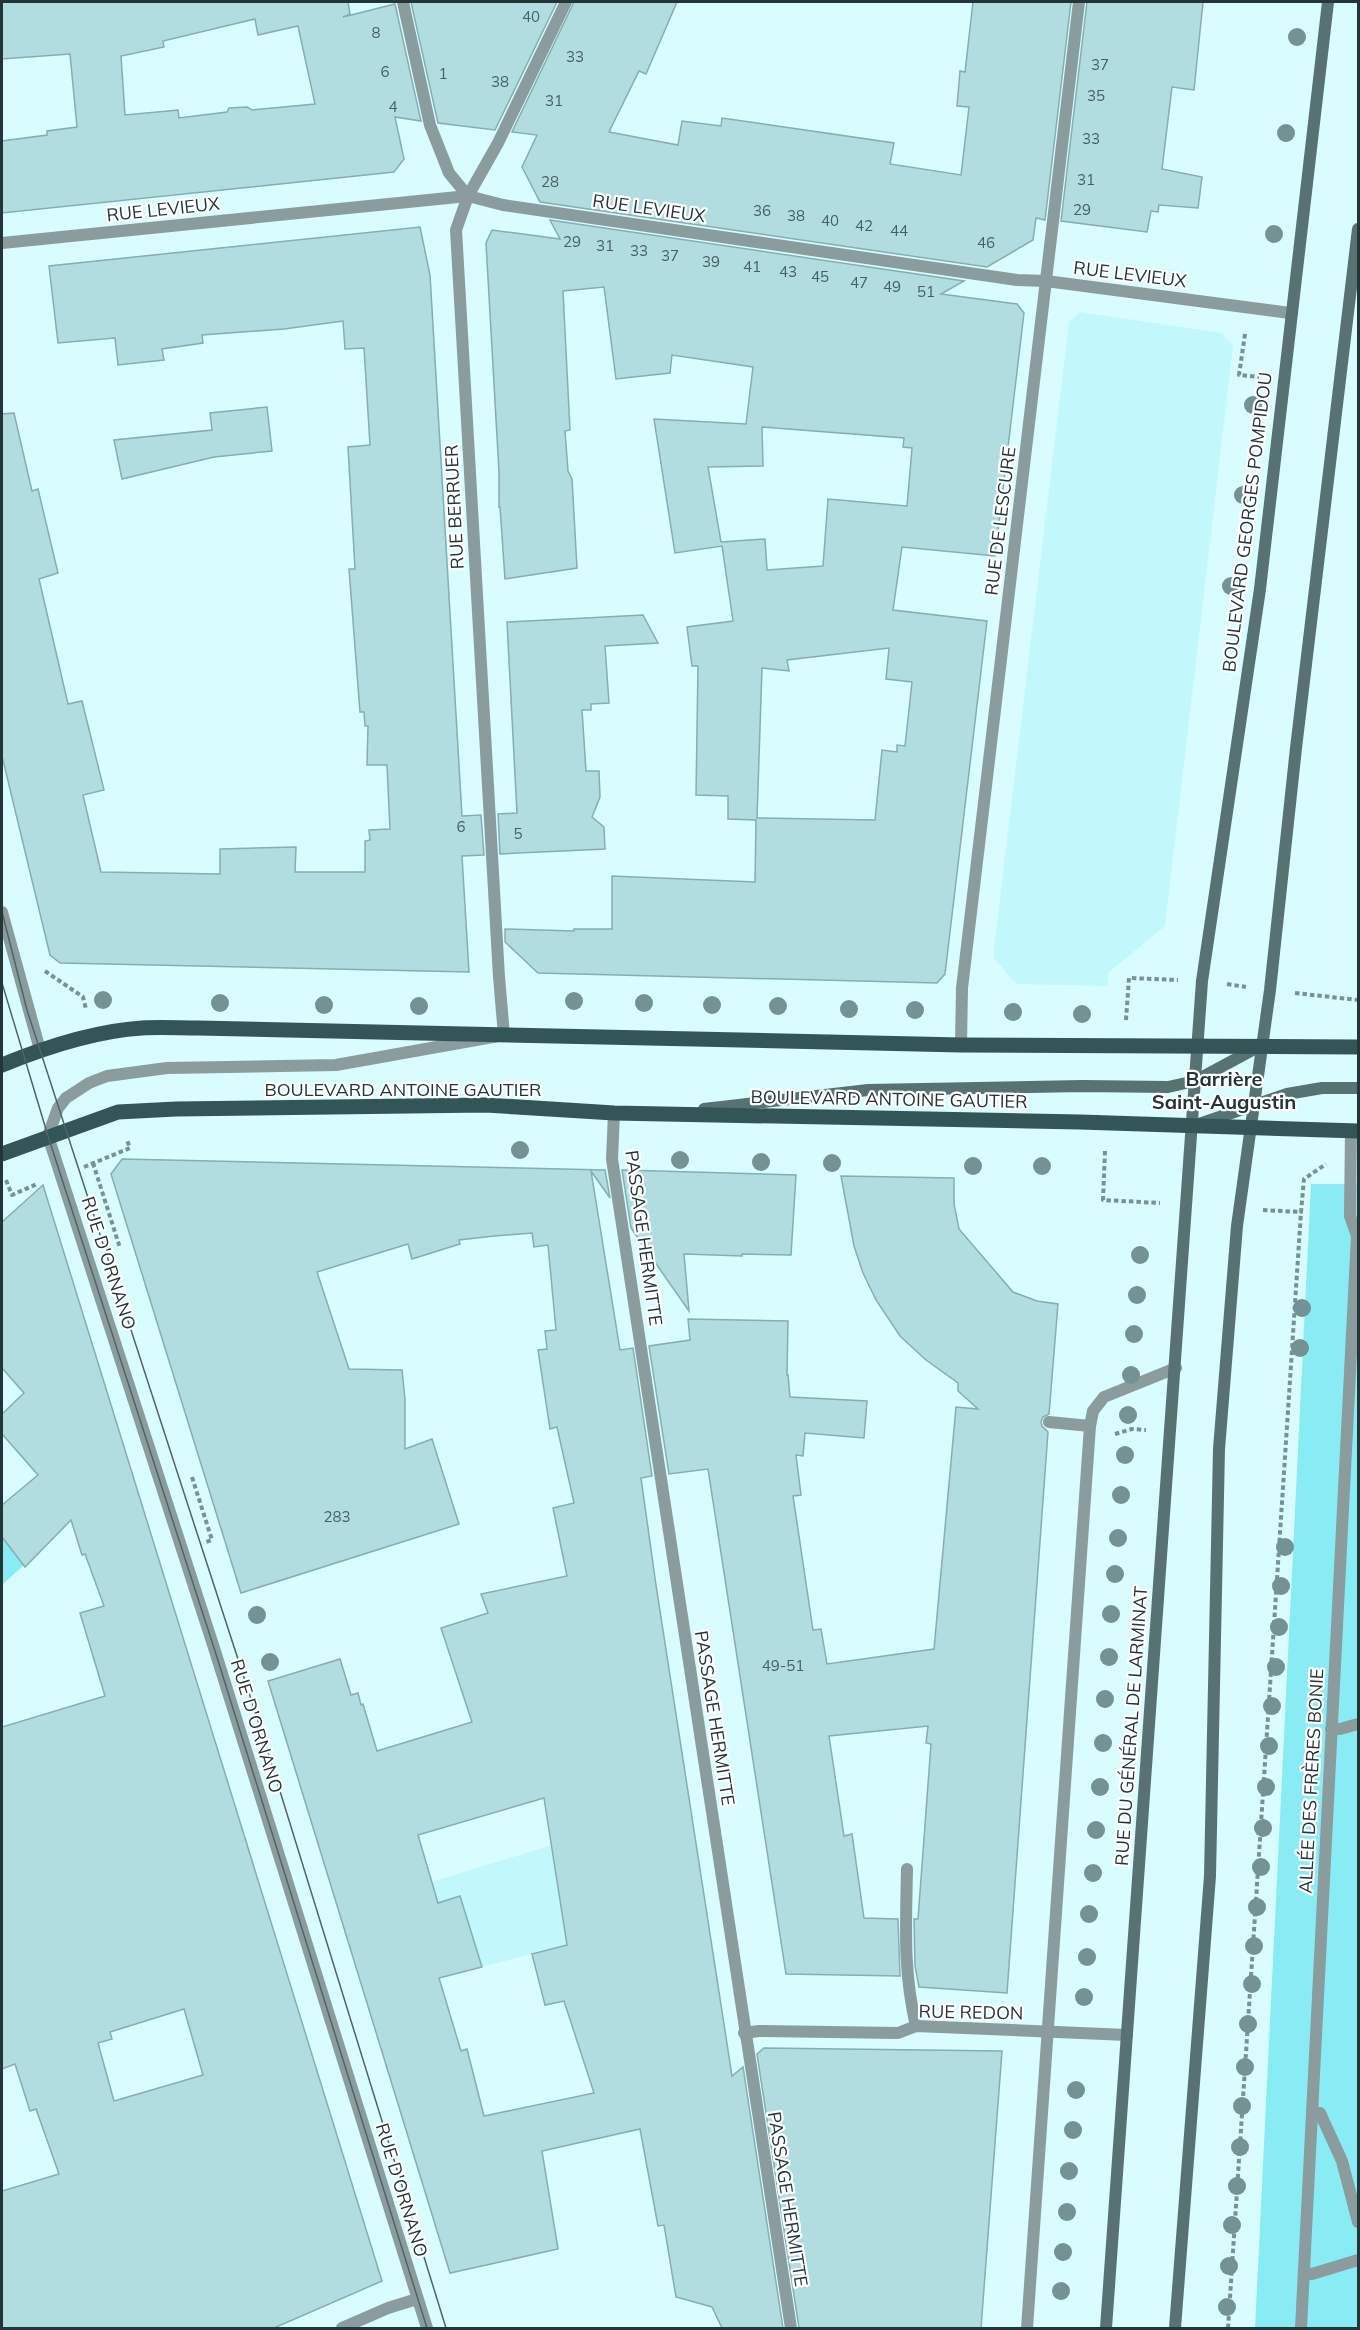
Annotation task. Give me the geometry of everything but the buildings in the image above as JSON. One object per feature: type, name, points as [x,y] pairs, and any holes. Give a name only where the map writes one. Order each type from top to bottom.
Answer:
[{"type":"main road","name":"BOULEVARD GEORGES POMPIDOU","points":[[1195,1081],[1202,981],[1260,589],[1290,313],[1328,2]]},
{"type":"main road","points":[[1175,2328],[1210,1876],[1219,1449],[1237,1226],[1353,322],[1359,229]]},
{"type":"main road","name":"BOULEVARD ANTOINE GAUTIER","points":[[2,1065],[40,1050],[94,1035],[142,1028],[961,1045],[1359,1047]]},
{"type":"main road","points":[[670,1113],[868,1090],[1082,1086],[1168,1087],[1195,1081],[1262,1045]]},
{"type":"main road","name":"RUE DU GÉNÉRAL DE LARMINAT","points":[[1106,2328],[1195,1081]]},
{"type":"main road","points":[[1192,1126],[1287,1094],[1322,1088],[1359,1088]]},
{"type":"main road","name":"BOULEVARD ANTOINE GAUTIER","points":[[48,1136],[118,1112],[176,1109],[486,1105],[614,1113],[1355,1131]]},
{"type":"main road","points":[[2,1154],[48,1136]]},
{"type":"street","points":[[403,2],[430,125],[449,173],[468,196]]},
{"type":"street","name":"RUE BERRUER","points":[[504,1035],[498,966],[456,230],[468,196],[498,143],[566,2]]},
{"type":"street","name":"RUE DE LESCURE","points":[[961,1045],[962,988],[1079,2]]},
{"type":"street","name":"RUE LEVIEUX","points":[[2,243],[468,196],[514,206],[1017,280],[1046,281],[1290,313]]},
{"type":"street","points":[[2,912],[40,1050]]},
{"type":"street","name":"BOULEVARD ANTOINE GAUTIER","points":[[48,1136],[58,1108],[66,1098],[89,1083],[107,1076],[167,1068],[336,1065],[504,1035]]},
{"type":"street","name":"PASSAGE HERMITTE","points":[[614,1113],[612,1159],[744,2033],[791,2328]]},
{"type":"street","name":"ALLÉE DES FRÈRES BONIE","points":[[1301,2328],[1358,1236],[1350,1216],[1355,1131]]},
{"type":"street","name":"RUE D'ORNANO","points":[[48,1136],[212,1641],[427,2328]]},
{"type":"street","points":[[1027,2328],[1090,1426],[1093,1411],[1104,1397],[1176,1368]]},
{"type":"street","points":[[1049,1422],[1090,1426]]},
{"type":"street","points":[[1331,1729],[1359,1724]]},
{"type":"street","points":[[907,1869],[905,1953],[909,1997],[916,2026]]},
{"type":"street","name":"RUE REDON","points":[[744,2033],[759,2031],[898,2033],[916,2026],[1127,2035]]},
{"type":"street","points":[[1312,2113],[1320,2114],[1342,2161],[1359,2222]]},
{"type":"street","points":[[1304,2273],[1312,2274],[1359,2260]]},
{"type":"street","points":[[342,2328],[388,2308],[417,2299]]},
{"type":"path","points":[[93,1163],[120,1248]]},
{"type":"path","points":[[1228,2328],[1301,1212]]},
{"type":"path","points":[[1088,1453],[1107,1436],[1132,1429],[1171,1431]]},
{"type":"shaded area","points":[[1080,312],[1222,333],[1233,346],[1165,926],[1108,973],[1107,986],[1016,984],[993,957],[1069,322]]},
{"type":"shaded area","points":[[1311,1184],[1358,1184],[1358,2328],[1255,2328]]},
{"type":"shaded area","points":[[2,1537],[24,1565],[2,1585]]},
{"type":"shaded area","points":[[552,1845],[567,1945],[366,1997],[431,1882]]},
{"type":"tram line","points":[[2,912],[27,1010],[262,1733],[446,2328]]},
{"type":"tram line","points":[[2,983],[48,1136],[215,1651],[427,2328]]},
{"type":"district","name":"Barrière Saint-Augustin","points":[[1224,1090]]}]
